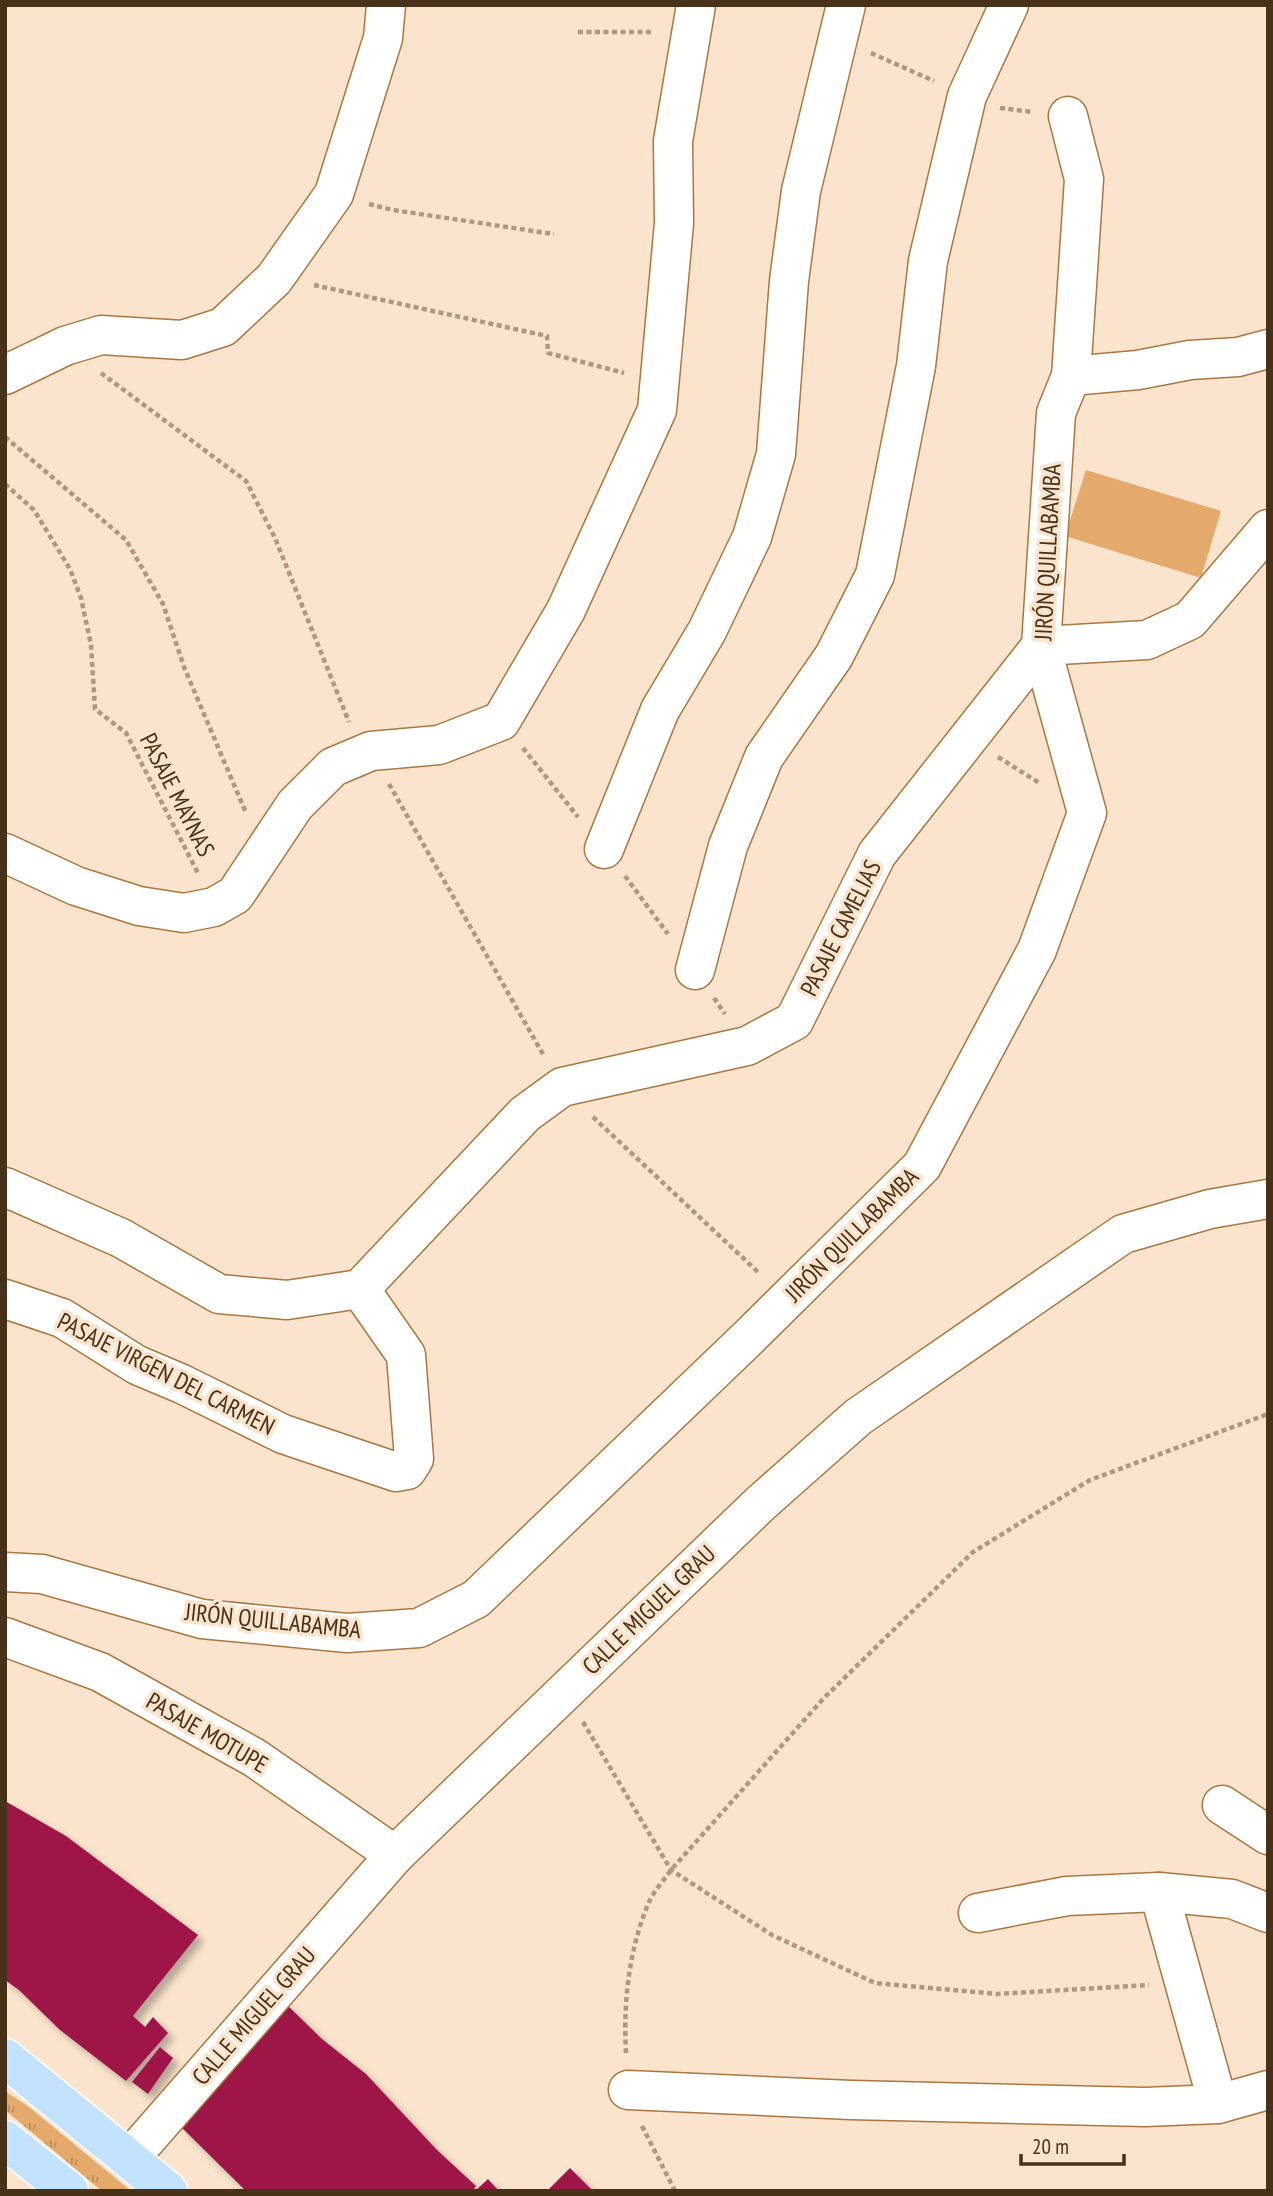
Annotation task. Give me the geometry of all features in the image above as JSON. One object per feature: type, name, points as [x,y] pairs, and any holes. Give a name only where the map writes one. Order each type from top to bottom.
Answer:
[{"type":"main road","points":[[5,2058],[168,2191]]},
{"type":"main road","points":[[5,2140],[69,2191]]},
{"type":"street","points":[[5,374],[65,346],[102,335],[182,340],[223,327],[274,279],[334,194],[383,38],[386,5]]},
{"type":"street","points":[[604,849],[660,710],[708,631],[752,537],[776,454],[789,281],[801,191],[846,5]]},
{"type":"street","points":[[695,970],[728,846],[764,758],[834,656],[875,575],[916,366],[928,261],[967,96],[1009,5]]},
{"type":"street","points":[[5,853],[76,886],[139,906],[184,913],[214,907],[235,895],[295,805],[333,767],[371,751],[439,745],[501,721],[566,610],[657,410],[674,223],[673,141],[694,19]]},
{"type":"street","name":"JIRÓN QUILLABAMBA","points":[[5,1572],[43,1574],[202,1619],[347,1633],[419,1628],[476,1600],[922,1166],[1037,950],[1087,813],[1041,646],[1056,413],[1071,376],[1084,179],[1068,116]]},
{"type":"street","points":[[1071,376],[1138,370],[1190,360],[1238,357],[1268,349]]},
{"type":"street","points":[[1041,646],[1147,640],[1190,620],[1268,529]]},
{"type":"street","name":"PASAJE CAMELIAS","points":[[562,1087],[747,1046],[794,1021],[877,854],[1041,646]]},
{"type":"street","points":[[5,1188],[121,1238],[219,1294],[288,1300],[360,1289],[525,1114],[562,1087]]},
{"type":"street","name":"CALLE MIGUEL GRAU","points":[[130,2158],[395,1855],[761,1503],[858,1417],[1123,1234],[1210,1209],[1268,1199]]},
{"type":"street","name":"PASAJE VIRGEN DEL CARMEN","points":[[5,1299],[62,1318],[137,1364],[283,1434],[396,1472],[407,1470],[414,1459],[406,1355],[360,1289]]},
{"type":"street","name":"PASAJE MOTUPE","points":[[5,1637],[100,1672],[255,1758],[395,1855]]},
{"type":"street","points":[[1222,1805],[1268,1835]]},
{"type":"street","points":[[1159,1892],[1218,2104]]},
{"type":"street","points":[[978,1913],[1067,1896],[1159,1892],[1231,1899],[1268,1913]]},
{"type":"street","points":[[628,2090],[851,2100],[1145,2107],[1218,2104],[1268,2090]]},
{"type":"path","points":[[578,32],[694,19]]},
{"type":"path","points":[[334,194],[393,210],[554,234]]},
{"type":"path","points":[[274,279],[319,286],[547,337],[548,353],[659,381]]},
{"type":"path","points":[[65,346],[246,481],[275,538],[356,739],[371,751],[562,1087],[786,1298]]},
{"type":"path","points":[[5,437],[126,540],[163,604],[184,667],[246,811],[247,862],[250,874]]},
{"type":"path","name":"PASAJE MAYNAS","points":[[5,484],[34,510],[70,569],[81,598],[91,645],[95,709],[126,733],[214,907]]},
{"type":"path","points":[[501,721],[604,849],[695,970],[747,1046]]},
{"type":"path","points":[[968,738],[1087,813]]},
{"type":"path","points":[[675,2191],[636,2115],[628,2090],[625,2032],[631,1956],[650,1899],[671,1870],[823,1699],[973,1552],[1090,1480],[1268,1414]]},
{"type":"path","points":[[565,1692],[671,1870],[772,1935],[874,1983],[997,1994],[1184,1984]]},
{"type":"green space","points":[[1086,470],[1221,511],[1201,578],[1065,536]]},
{"type":"green space","points":[[5,2091],[29,2107],[131,2191],[102,2191],[5,2110]]},
{"type":"building","points":[[5,1801],[66,1836],[198,1935],[133,2016],[145,2027],[153,2017],[168,2033],[126,2081],[60,2030],[5,1980]]},
{"type":"building","points":[[284,2002],[322,2039],[366,2074],[437,2150],[476,2186],[472,2191],[246,2191],[181,2127]]},
{"type":"building","points":[[160,2047],[173,2058],[148,2094],[132,2082]]},
{"type":"building","points":[[570,2168],[593,2191],[547,2191]]},
{"type":"building","points":[[488,2179],[499,2191],[475,2191]]}]
